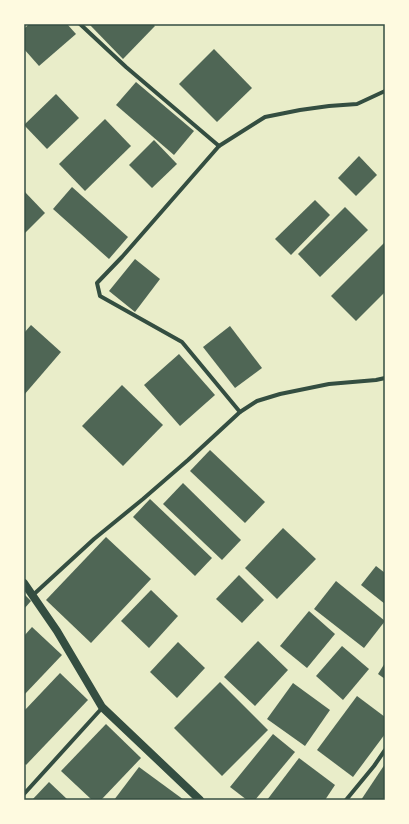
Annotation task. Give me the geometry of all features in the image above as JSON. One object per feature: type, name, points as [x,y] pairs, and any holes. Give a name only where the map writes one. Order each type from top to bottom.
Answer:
[{"type":"main road","points":[[24,583],[57,631],[102,707],[200,800]]},
{"type":"street","points":[[80,24],[126,67],[219,146]]},
{"type":"street","points":[[240,412],[182,342],[100,296],[97,283],[122,257],[219,146],[265,117],[329,106],[357,104],[385,92]]},
{"type":"street","points":[[33,595],[94,539],[188,460],[240,412],[257,401],[280,394],[329,384],[385,378]]},
{"type":"street","points":[[24,794],[102,707]]},
{"type":"street","points":[[346,800],[385,750]]},
{"type":"building","points":[[29,24],[67,24],[76,34],[39,66],[24,49],[24,29]]},
{"type":"building","points":[[89,24],[153,24],[155,26],[123,59]]},
{"type":"building","points":[[214,49],[252,88],[217,122],[179,84]]},
{"type":"building","points":[[136,82],[194,131],[174,155],[116,105]]},
{"type":"building","points":[[56,94],[79,118],[47,149],[24,125]]},
{"type":"building","points":[[105,119],[131,146],[85,191],[59,164]]},
{"type":"building","points":[[154,140],[177,164],[152,188],[129,165]]},
{"type":"building","points":[[359,156],[377,175],[356,196],[338,178]]},
{"type":"building","points":[[72,187],[128,237],[109,259],[53,209]]},
{"type":"building","points":[[24,191],[45,213],[24,234]]},
{"type":"building","points":[[315,200],[330,215],[291,255],[275,239]]},
{"type":"building","points":[[345,207],[368,230],[320,277],[298,254]]},
{"type":"building","points":[[385,242],[385,292],[356,321],[331,296]]},
{"type":"building","points":[[135,259],[160,279],[135,312],[109,291]]},
{"type":"building","points":[[31,325],[61,352],[24,395],[24,333]]},
{"type":"building","points":[[230,326],[262,368],[235,388],[203,347]]},
{"type":"building","points":[[179,354],[215,395],[180,426],[144,385]]},
{"type":"building","points":[[122,385],[163,425],[123,466],[82,426]]},
{"type":"building","points":[[210,450],[265,502],[245,523],[190,471]]},
{"type":"building","points":[[183,483],[241,540],[222,560],[163,504]]},
{"type":"building","points":[[150,499],[212,558],[195,576],[133,517]]},
{"type":"building","points":[[283,528],[316,559],[277,599],[245,568]]},
{"type":"building","points":[[106,537],[151,579],[91,643],[46,600]]},
{"type":"building","points":[[376,566],[385,573],[385,604],[361,585]]},
{"type":"building","points":[[239,575],[264,600],[242,623],[216,599]]},
{"type":"building","points":[[336,581],[385,621],[364,648],[314,609]]},
{"type":"building","points":[[151,590],[178,616],[149,648],[121,621]]},
{"type":"building","points":[[24,594],[31,601],[24,609]]},
{"type":"building","points":[[309,611],[335,634],[307,668],[280,646]]},
{"type":"building","points":[[32,627],[62,655],[24,695],[24,636]]},
{"type":"building","points":[[258,641],[288,670],[255,706],[224,677]]},
{"type":"building","points":[[178,642],[205,668],[177,698],[150,672]]},
{"type":"building","points":[[342,646],[369,669],[343,700],[316,676]]},
{"type":"building","points":[[385,663],[385,679],[378,674]]},
{"type":"building","points":[[60,673],[88,700],[26,765],[24,763],[24,711]]},
{"type":"building","points":[[220,682],[268,730],[222,776],[174,728]]},
{"type":"building","points":[[293,683],[330,710],[305,746],[267,719]]},
{"type":"building","points":[[357,696],[385,717],[385,734],[353,777],[317,750]]},
{"type":"building","points":[[106,724],[141,758],[101,800],[92,800],[61,771]]},
{"type":"building","points":[[273,734],[295,752],[255,800],[247,800],[230,787]]},
{"type":"building","points":[[299,758],[335,785],[325,800],[267,800]]},
{"type":"building","points":[[385,764],[385,800],[361,800]]},
{"type":"building","points":[[139,767],[184,800],[114,800]]},
{"type":"building","points":[[49,782],[68,800],[32,800]]}]
